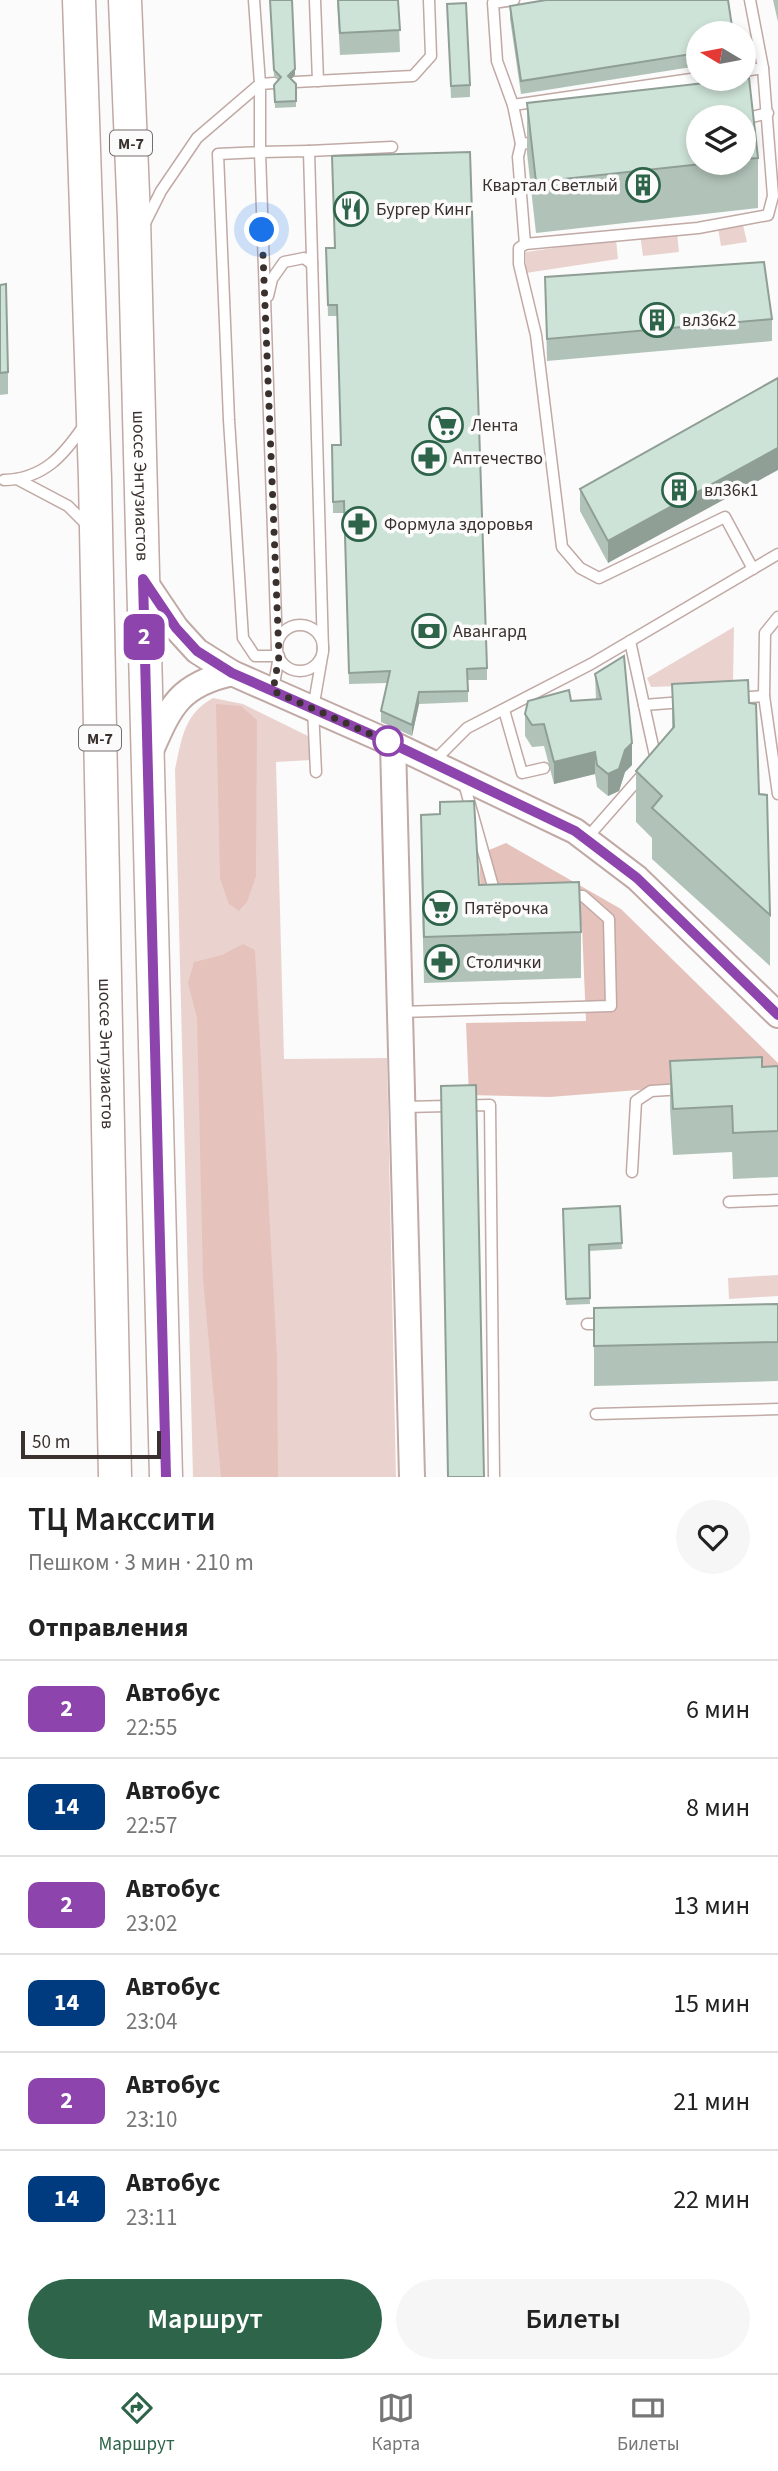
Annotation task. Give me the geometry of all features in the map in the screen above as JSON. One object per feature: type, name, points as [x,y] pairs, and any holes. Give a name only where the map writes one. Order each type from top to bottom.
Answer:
[{"type":"highway","name":"шоссе Энтузиастов","points":[[79,0],[96,534],[115,1477]]},
{"type":"highway","name":"шоссе Энтузиастов","points":[[125,0],[134,244],[166,1477]]},
{"type":"street","points":[[143,579],[176,628],[197,651],[232,673],[393,744],[575,831],[637,878],[775,1008]]},
{"type":"street","points":[[146,763],[181,694],[205,679],[232,673]]},
{"type":"street","points":[[393,744],[412,1477]]},
{"type":"lane","points":[[254,0],[260,84],[260,152],[278,652],[291,669],[300,671],[316,665],[323,651],[317,632],[301,625],[284,631],[278,652],[273,691]]},
{"type":"lane","points":[[315,0],[318,81]]},
{"type":"lane","points":[[295,82],[413,76],[431,56],[429,0]]},
{"type":"lane","points":[[514,0],[490,1],[497,61],[513,105],[521,144],[518,158],[525,244]]},
{"type":"lane","points":[[750,0],[763,68],[768,113],[773,196],[768,215],[698,228],[525,244],[519,248],[519,264],[536,335],[562,547],[580,568],[599,578],[725,517],[753,569]]},
{"type":"lane","points":[[756,69],[763,68]]},
{"type":"lane","points":[[513,105],[686,80]]},
{"type":"lane","points":[[134,244],[161,191],[197,138],[260,84],[274,83]]},
{"type":"lane","points":[[756,116],[768,113]]},
{"type":"lane","points":[[521,144],[548,141]]},
{"type":"lane","points":[[278,652],[255,656],[243,638],[229,420],[218,154],[393,147]]},
{"type":"lane","points":[[309,150],[323,651],[313,709],[316,772]]},
{"type":"lane","points":[[265,307],[272,279],[284,262],[304,258],[312,264]]},
{"type":"lane","points":[[4,480],[17,480],[46,470],[69,448],[93,412]]},
{"type":"lane","points":[[17,480],[68,506],[96,534]]},
{"type":"lane","points":[[433,763],[467,728],[630,641],[778,554]]},
{"type":"lane","points":[[778,617],[765,634],[764,696],[778,791]]},
{"type":"lane","points":[[586,839],[656,760],[630,641]]},
{"type":"lane","points":[[724,699],[764,696]]},
{"type":"lane","points":[[644,705],[698,701]]},
{"type":"lane","points":[[504,710],[522,772],[544,768]]},
{"type":"lane","points":[[462,777],[496,898],[509,898]]},
{"type":"lane","points":[[400,1012],[611,1006],[609,919],[583,896],[558,897]]},
{"type":"lane","points":[[632,1172],[636,1101],[651,1091],[689,1089]]},
{"type":"lane","points":[[403,1107],[490,1105],[494,1477]]},
{"type":"lane","points":[[729,1202],[778,1200]]},
{"type":"lane","points":[[587,1324],[614,1324]]},
{"type":"lane","points":[[596,1414],[778,1409]]},
{"type":"shaded area","points":[[743,225],[747,242],[721,246],[718,228]]},
{"type":"shaded area","points":[[677,232],[679,252],[643,256],[640,235]]},
{"type":"shaded area","points":[[616,239],[618,259],[526,273],[526,252]]},
{"type":"shaded area","points":[[734,627],[733,684],[651,687],[647,678]]},
{"type":"shaded area","points":[[213,698],[243,704],[310,737],[311,760],[276,762],[284,1059],[387,1058],[396,1477],[193,1477],[175,769],[182,737],[190,719],[203,704]]},
{"type":"shaded area","points":[[216,704],[241,706],[257,720],[256,876],[247,902],[239,911],[229,904],[220,879]]},
{"type":"shaded area","points":[[475,841],[489,850],[506,843],[621,909],[778,1063],[778,1079],[550,1097],[469,1095],[466,1023],[586,1021],[582,926],[482,928],[479,848]]},
{"type":"shaded area","points":[[243,944],[255,950],[277,1356],[278,1477],[221,1477],[203,1278],[197,1018],[188,983],[194,962],[222,955]]},
{"type":"shaded area","points":[[778,1275],[778,1296],[729,1299],[728,1278]]},
{"type":"building","points":[[270,0],[292,0],[295,69],[288,76],[296,84],[296,101],[275,102],[274,85],[281,77],[274,70]]},
{"type":"building","points":[[338,0],[398,0],[400,30],[340,33]]},
{"type":"building","points":[[546,0],[728,0],[731,21],[686,21],[686,55],[521,81],[510,6]]},
{"type":"building","points":[[466,3],[470,85],[451,86],[447,4]]},
{"type":"building","points":[[686,85],[686,91],[750,91],[752,105],[686,105],[686,166],[536,182],[527,103]]},
{"type":"building","points":[[470,152],[487,668],[467,669],[468,691],[419,692],[412,725],[381,711],[390,671],[349,673],[344,501],[333,502],[332,445],[341,445],[337,305],[328,305],[326,248],[335,248],[332,156]]},
{"type":"building","name":"вл36к2","points":[[764,262],[772,319],[547,339],[545,277]]},
{"type":"building","points":[[6,284],[8,372],[0,373],[0,285]]},
{"type":"building","name":"вл36к1","points":[[778,378],[778,448],[608,541],[580,489]]},
{"type":"building","points":[[624,656],[632,743],[625,750],[619,769],[608,774],[597,765],[595,752],[554,762],[544,724],[532,725],[525,714],[528,701],[569,690],[571,701],[601,699],[595,674]]},
{"type":"building","points":[[748,680],[749,703],[756,704],[759,794],[767,795],[770,915],[652,808],[662,796],[636,771],[674,727],[672,684]]},
{"type":"building","points":[[474,801],[479,885],[579,882],[581,932],[424,937],[421,815],[440,814],[440,802]]},
{"type":"building","points":[[762,1057],[762,1067],[778,1066],[778,1131],[733,1133],[732,1106],[673,1109],[670,1061]]},
{"type":"building","points":[[476,1085],[484,1477],[448,1477],[441,1086]]},
{"type":"building","points":[[620,1206],[622,1243],[589,1245],[590,1298],[566,1299],[563,1209]]},
{"type":"building","points":[[778,1304],[778,1342],[594,1346],[594,1308]]},
{"type":"bus line","name":"2","points":[[166,1477],[143,579],[176,628],[197,651],[232,673],[393,744],[575,831],[637,878],[778,1015]]},
{"type":"place","name":"Квартал Светлый","points":[[643,185]]},
{"type":"place","name":"Бургер Кинг","points":[[351,209]]},
{"type":"place","name":"вл36к2","points":[[657,320]]},
{"type":"place","name":"Лента","points":[[446,425]]},
{"type":"place","name":"Аптечество","points":[[429,458]]},
{"type":"place","name":"вл36к1","points":[[679,490]]},
{"type":"place","name":"Формула здоровья","points":[[359,524]]},
{"type":"place","name":"Авангард","points":[[429,631]]},
{"type":"place","name":"Пятёрочка","points":[[440,908]]},
{"type":"place","name":"Столички","points":[[442,962]]},
{"type":"route","points":[[262,230],[279,656],[273,691],[393,744],[388,741]]}]
